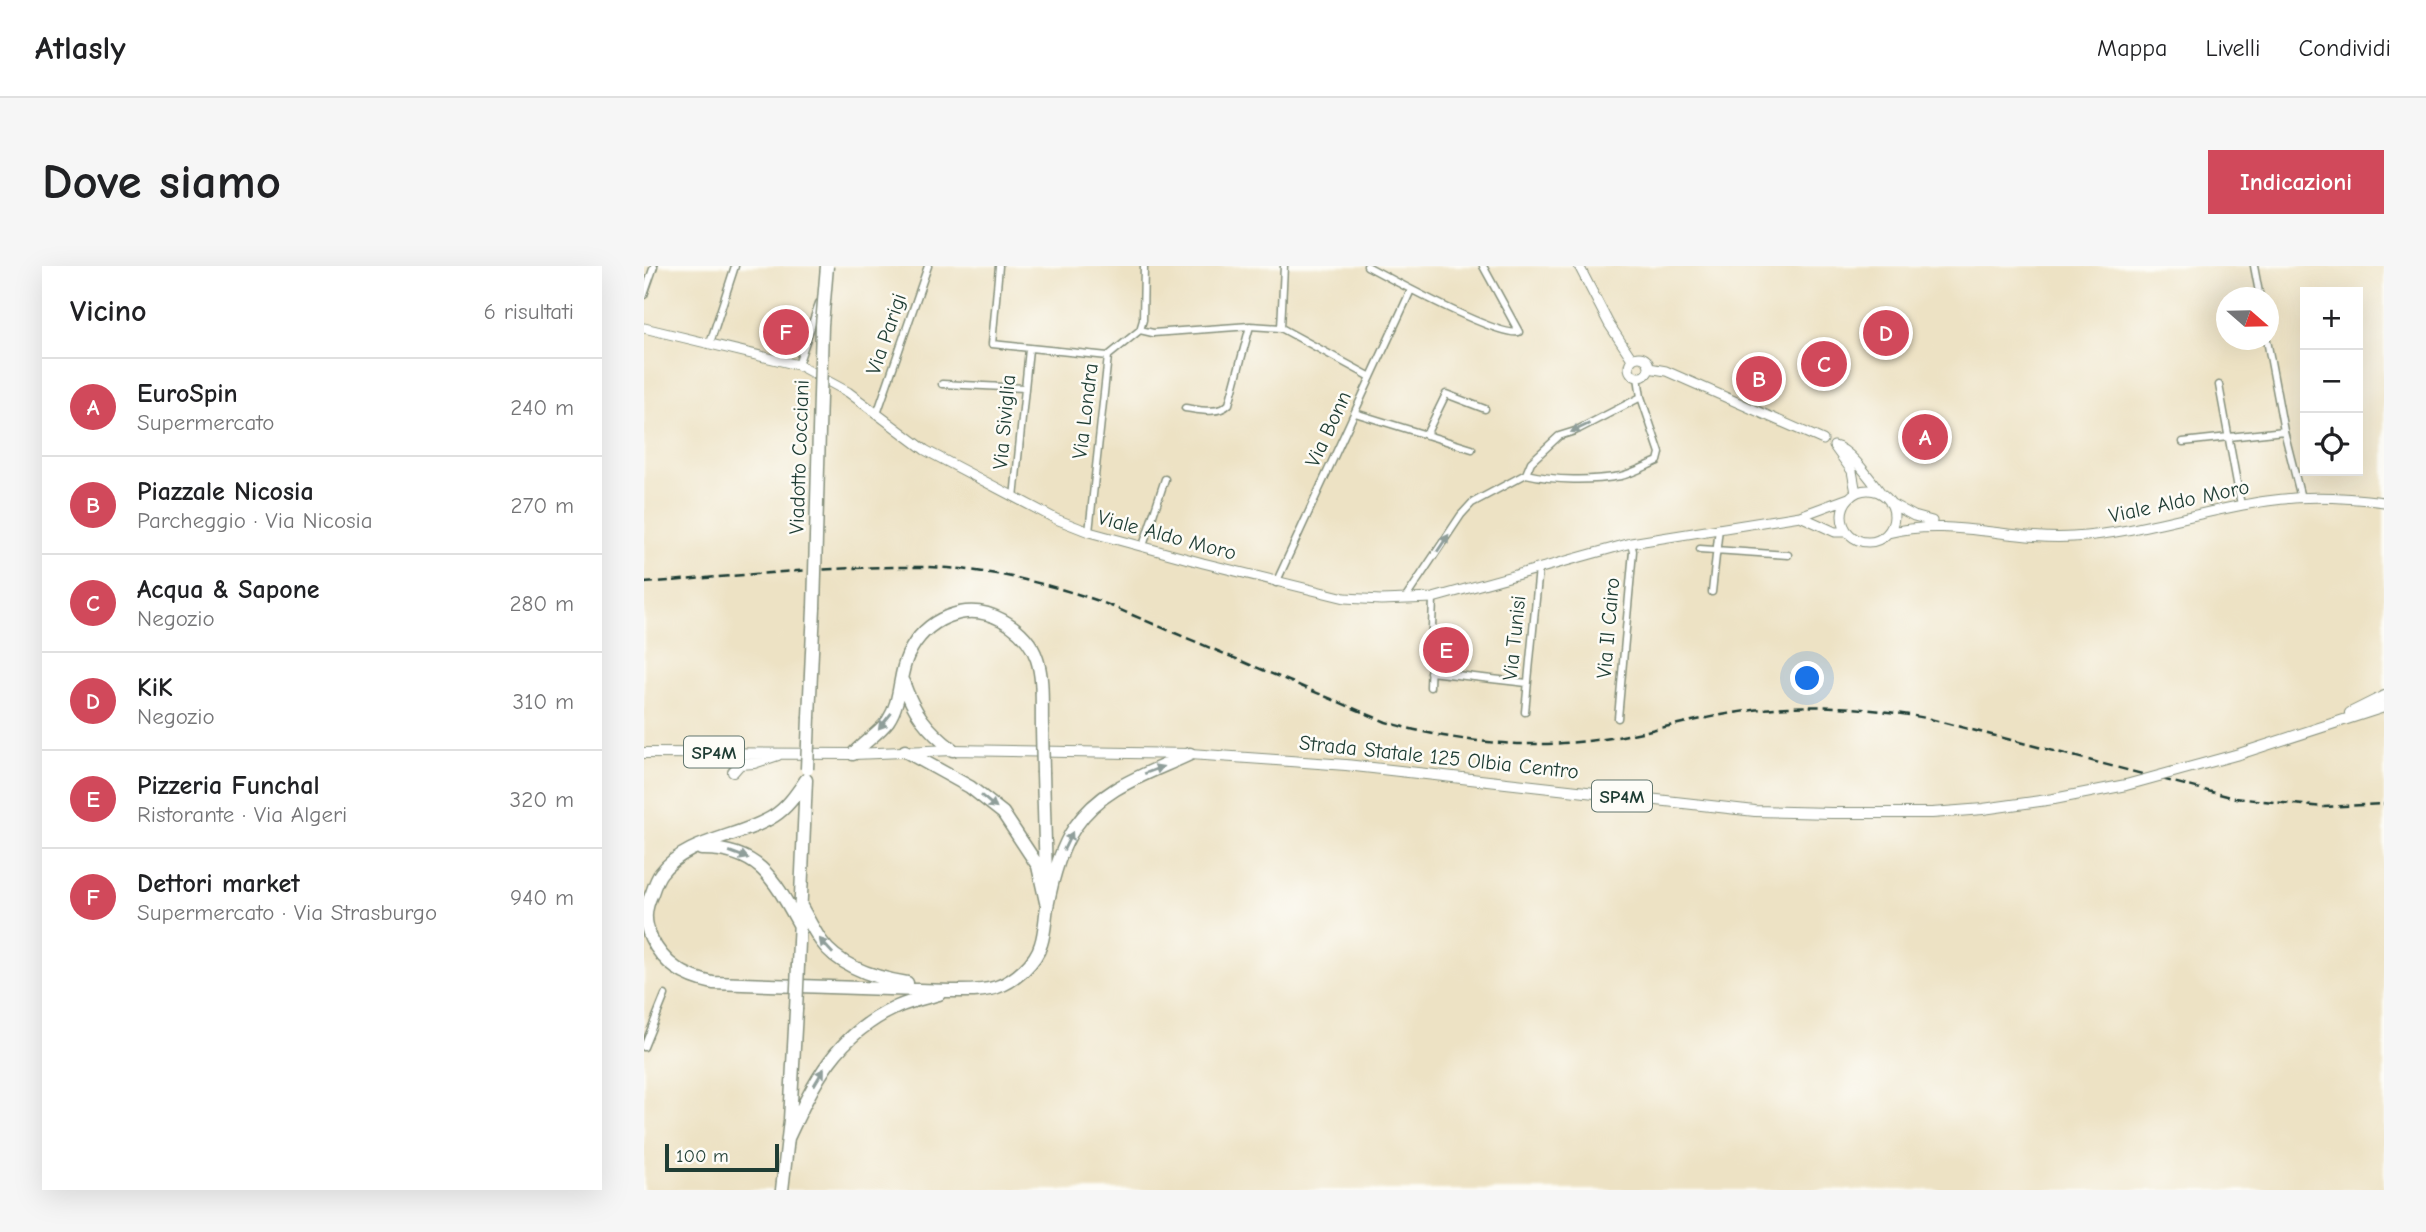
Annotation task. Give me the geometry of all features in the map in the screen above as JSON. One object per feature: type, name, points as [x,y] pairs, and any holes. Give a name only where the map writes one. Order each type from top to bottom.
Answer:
[{"type":"highway","name":"Viadotto Cocciani","points":[[782,1190],[788,1138],[802,904],[822,325],[830,266]]},
{"type":"highway","points":[[853,754],[864,741],[887,723],[898,702],[908,656],[921,634],[943,617],[969,610],[990,613],[1014,626],[1032,646],[1041,669],[1047,906]]},
{"type":"highway","points":[[902,679],[911,705],[918,715],[938,738],[953,750]]},
{"type":"highway","points":[[905,751],[970,787],[1003,813],[1038,866],[1047,906]]},
{"type":"highway","points":[[807,775],[787,806],[775,816],[757,826],[691,850],[660,873],[648,900],[645,924],[663,957],[673,968],[694,979],[713,983],[949,991],[998,987],[1015,977],[1030,963],[1041,946],[1047,906],[1059,860],[1074,828],[1090,809],[1119,786],[1191,754]]},
{"type":"highway","points":[[675,861],[701,849],[724,849],[752,859],[770,876],[800,926]]},
{"type":"highway","points":[[802,904],[822,944],[838,958],[863,972],[949,991]]},
{"type":"highway","points":[[788,1138],[818,1077],[838,1048],[868,1024],[898,1006],[949,991]]},
{"type":"main road","points":[[1579,266],[1618,340],[1632,359]]},
{"type":"main road","name":"Viale Aldo Moro","points":[[644,328],[798,365],[848,392],[925,450],[1014,498],[1089,532],[1276,583],[1345,598],[1433,598],[1631,543],[1800,516],[1852,495]]},
{"type":"main road","points":[[1638,356],[1648,362],[1649,368],[1644,376],[1638,377],[1630,372],[1629,365],[1632,359],[1638,356]]},
{"type":"main road","points":[[1649,368],[1666,372],[1823,440]]},
{"type":"main road","points":[[1834,446],[1842,447],[1890,503],[1894,519],[1888,533],[1878,540],[1856,540],[1847,532],[1841,516],[1852,495],[1852,471],[1834,446]]},
{"type":"main road","points":[[1852,495],[1869,490],[1881,494]]},
{"type":"main road","name":"Viale Aldo Moro","points":[[1888,533],[1927,526],[2051,538],[2084,536],[2117,533],[2241,505],[2301,498],[2384,502]]},
{"type":"main road","name":"Viale Aldo Moro","points":[[1890,503],[1926,521],[1973,527],[1982,531]]},
{"type":"main road","points":[[1800,516],[1835,532],[1847,532]]},
{"type":"main road","points":[[2319,728],[2384,696]]},
{"type":"main road","name":"Strada Statale 125 Olbia Centro","points":[[644,753],[853,754],[953,750],[1191,754],[1374,768],[1755,811],[1932,813],[2054,799],[2126,785],[2239,754],[2384,707]]},
{"type":"main road","points":[[733,772],[740,764],[754,764],[785,752]]},
{"type":"street","points":[[644,295],[654,266]]},
{"type":"street","points":[[710,343],[735,266]]},
{"type":"street","points":[[798,365],[830,266]]},
{"type":"street","name":"Via Parigi","points":[[877,414],[928,266]]},
{"type":"street","points":[[999,266],[992,344],[1108,356]]},
{"type":"street","points":[[1144,266],[1143,320],[1140,330],[1153,333],[1250,326],[1281,328],[1371,377]]},
{"type":"street","points":[[1281,328],[1284,266]]},
{"type":"street","points":[[1367,266],[1411,290],[1496,328],[1512,334],[1519,332],[1483,266]]},
{"type":"street","points":[[2254,266],[2258,287]]},
{"type":"street","name":"Via Bonn","points":[[1276,583],[1411,290]]},
{"type":"street","points":[[1185,408],[1216,411],[1229,404],[1250,326]]},
{"type":"street","name":"Via Londra","points":[[1089,532],[1108,356],[1140,330]]},
{"type":"street","name":"Via Siviglia","points":[[1014,498],[1029,349]]},
{"type":"street","points":[[2269,350],[2284,430],[2301,498]]},
{"type":"street","points":[[1405,599],[1461,515],[1472,503],[1527,474],[1542,478],[1576,479],[1623,476],[1658,461],[1660,453],[1641,397],[1638,377]]},
{"type":"street","points":[[943,384],[1025,388]]},
{"type":"street","points":[[2219,385],[2241,505]]},
{"type":"street","points":[[1426,435],[1446,394],[1485,409]]},
{"type":"street","points":[[1527,474],[1531,462],[1559,436],[1575,431],[1641,397]]},
{"type":"street","points":[[1355,413],[1472,449]]},
{"type":"street","points":[[2183,442],[2284,430]]},
{"type":"street","points":[[1823,440],[1834,446]]},
{"type":"street","points":[[1143,546],[1165,479]]},
{"type":"street","points":[[2384,494],[2384,502]]},
{"type":"street","points":[[1713,592],[1719,528]]},
{"type":"street","name":"Via Il Cairo","points":[[1618,718],[1633,551],[1631,543]]},
{"type":"street","points":[[1700,550],[1788,555]]},
{"type":"street","name":"Via Tunisi","points":[[1525,712],[1539,568]]},
{"type":"street","points":[[1430,687],[1433,598]]},
{"type":"street","points":[[1430,672],[1527,683]]},
{"type":"street","points":[[644,1047],[665,995]]},
{"type":"railway","points":[[644,583],[852,568],[921,567],[966,570],[1033,582],[1099,601],[1386,722],[1443,736],[1500,743],[1588,741],[1745,711],[1804,706],[1845,708],[1926,718],[2235,798],[2324,807],[2384,804]]},
{"type":"place","name":"Dettori market","points":[[786,332]]},
{"type":"place","name":"KiK","points":[[1886,333]]},
{"type":"place","name":"Acqua & Sapone","points":[[1824,364]]},
{"type":"place","name":"Piazzale Nicosia","points":[[1759,379]]},
{"type":"place","name":"EuroSpin","points":[[1925,437]]},
{"type":"place","name":"Pizzeria Funchal","points":[[1446,650]]}]
